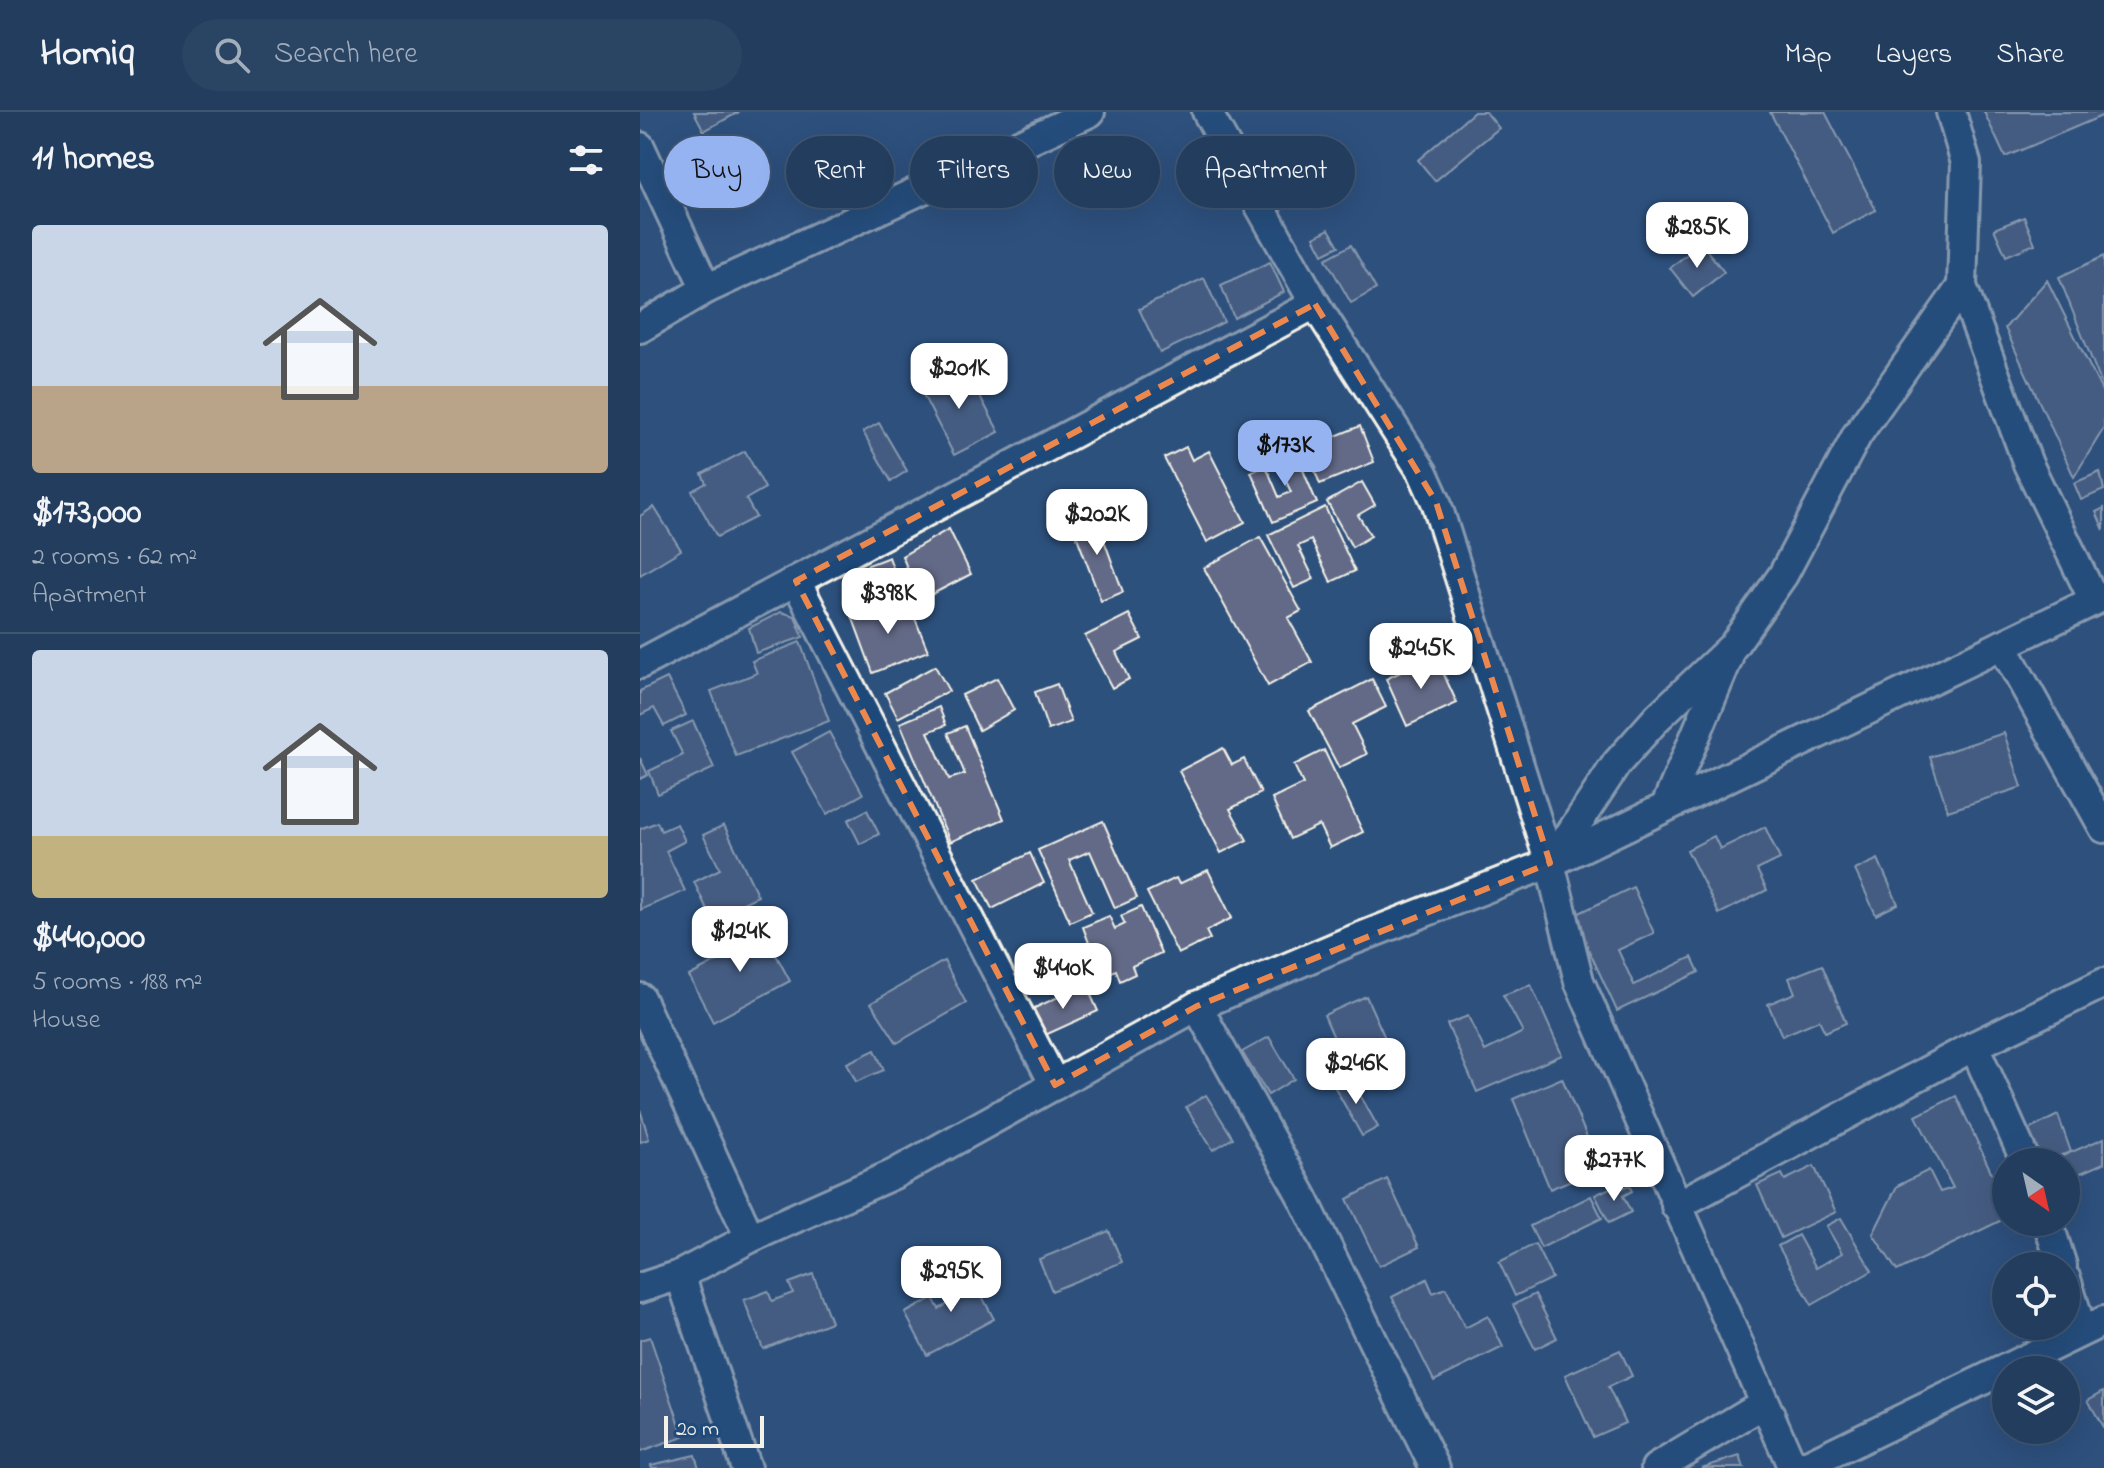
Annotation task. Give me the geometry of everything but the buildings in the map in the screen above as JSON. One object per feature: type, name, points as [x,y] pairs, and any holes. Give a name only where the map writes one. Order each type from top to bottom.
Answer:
[{"type":"street","points":[[640,328],[706,289],[1090,112]]},
{"type":"street","points":[[1207,112],[1315,304],[1423,473],[1436,502],[1550,863],[1579,981],[1793,1468]]},
{"type":"street","points":[[640,1288],[680,1275],[750,1238],[894,1174],[1197,1006],[1348,942],[1550,863],[2099,598],[2028,464],[1962,286],[1966,163],[1951,112]]},
{"type":"street","points":[[640,147],[706,289]]},
{"type":"street","points":[[1550,863],[1617,763],[1658,717],[1733,646],[1783,575],[1857,435],[1962,286]]},
{"type":"street","points":[[640,664],[1315,304]]},
{"type":"street","points":[[796,581],[1055,1085]]},
{"type":"street","points":[[2002,645],[2104,828]]},
{"type":"street","points":[[1666,806],[1733,646]]},
{"type":"street","points":[[1676,1206],[1974,1046],[2104,983]]},
{"type":"street","points":[[640,998],[750,1238]]},
{"type":"street","points":[[1197,1006],[1303,1198],[1435,1468]]},
{"type":"street","points":[[1974,1046],[2020,1148]]},
{"type":"street","points":[[680,1275],[746,1468]]},
{"type":"street","points":[[1801,1468],[2093,1326],[2080,1303]]},
{"type":"street","points":[[1656,1468],[1763,1404]]},
{"type":"highlighted area","points":[[1315,304],[1436,502],[1550,863],[1197,1006],[1055,1085],[796,581]]}]
